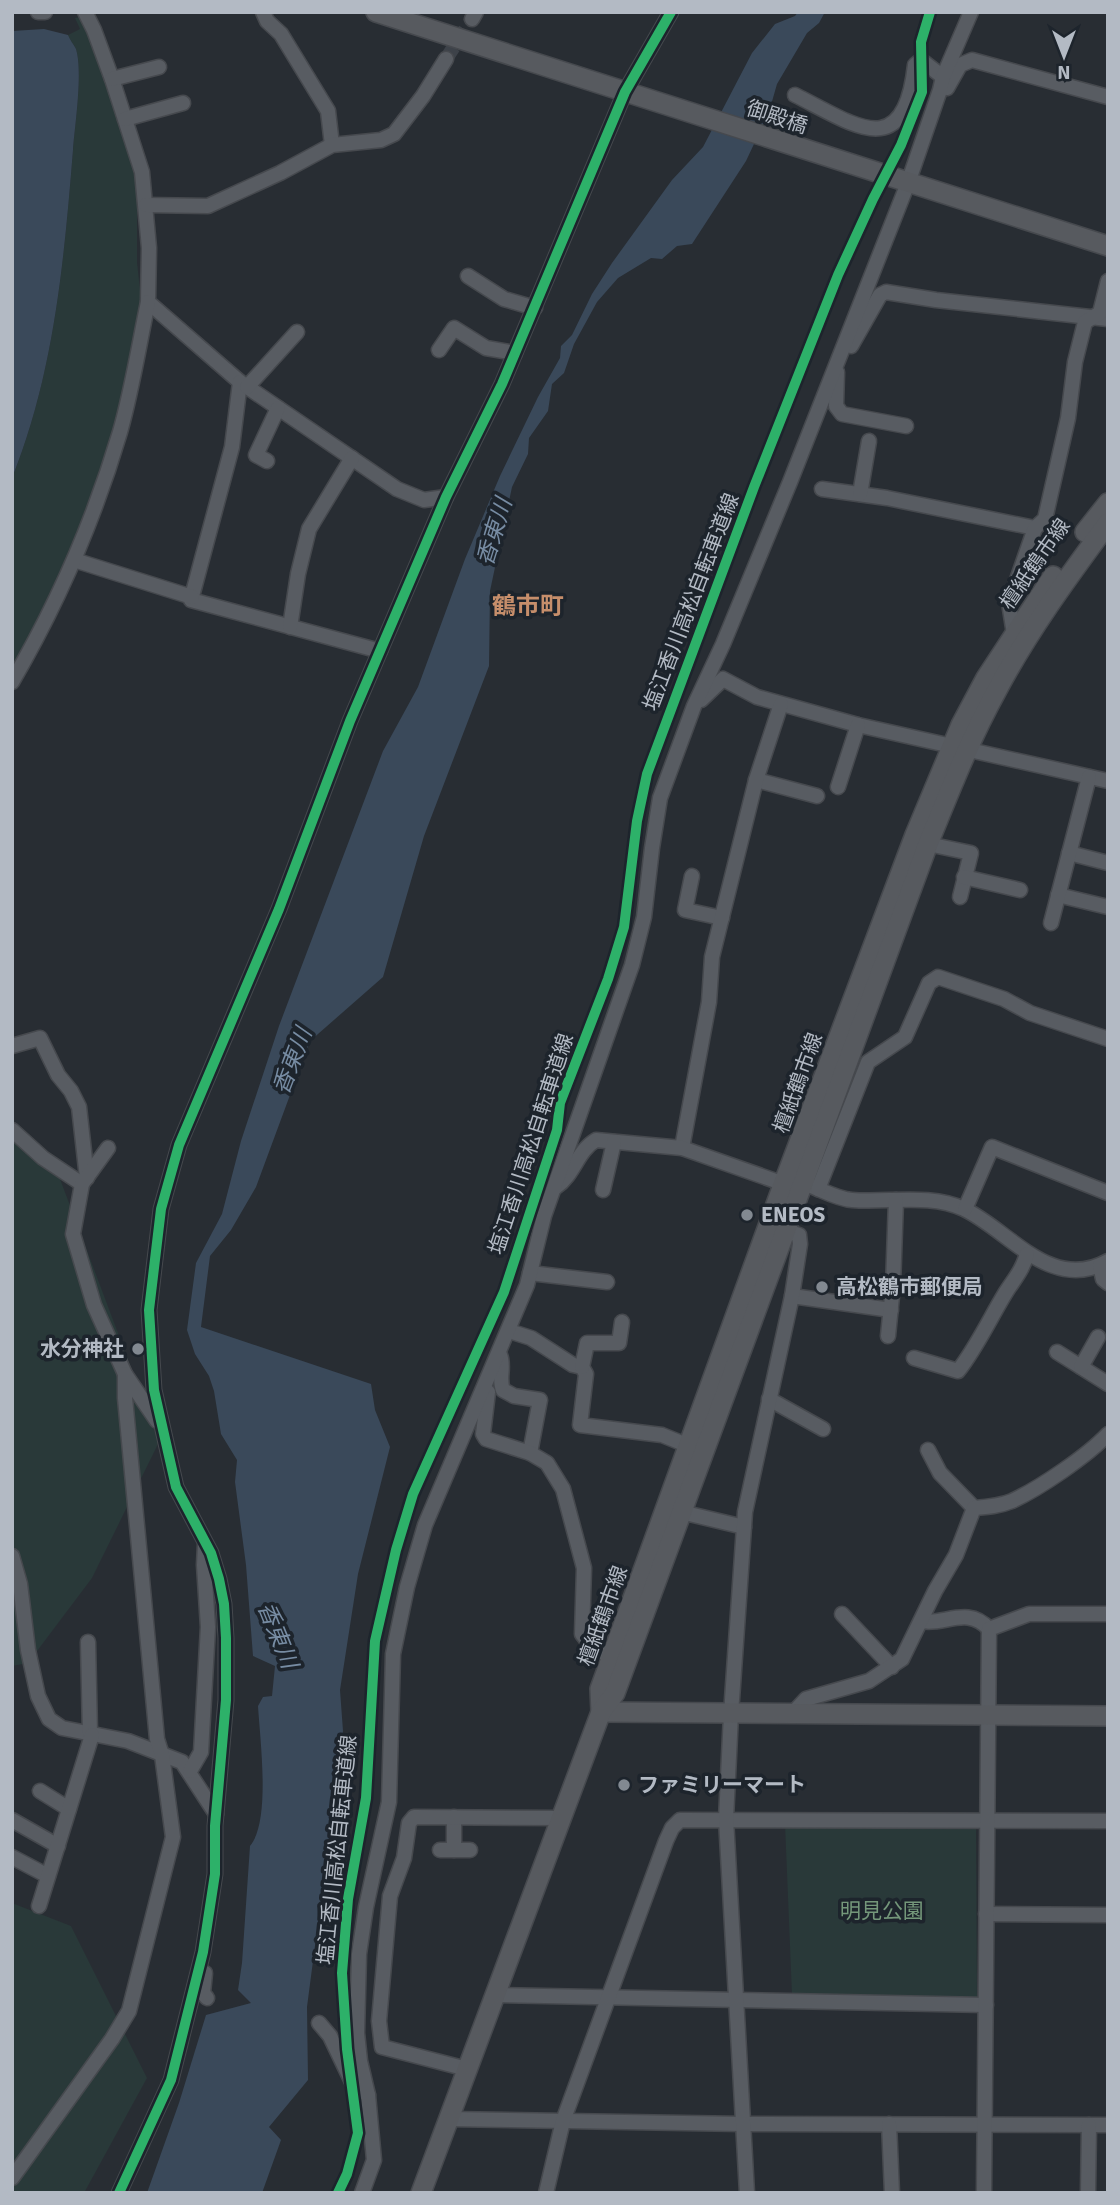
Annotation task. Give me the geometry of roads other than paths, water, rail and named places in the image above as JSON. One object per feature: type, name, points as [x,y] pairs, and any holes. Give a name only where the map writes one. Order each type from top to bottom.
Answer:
[{"type":"main road","name":"御殿橋","points":[[376,12],[1108,246]]},
{"type":"main road","name":"檀紙鶴市線","points":[[601,1712],[600,1689],[689,1446],[777,1228],[801,1186],[859,1058],[960,747],[986,678],[1058,568],[1108,503]]},
{"type":"main road","name":"檀紙鶴市線","points":[[801,1186],[915,835],[960,747],[1068,576],[1108,523]]},
{"type":"main road","name":"檀紙鶴市線","points":[[421,2193],[601,1712],[615,1693],[681,1512],[777,1228]]},
{"type":"main road","points":[[601,1712],[1108,1716]]},
{"type":"street","points":[[38,12],[46,12]]},
{"type":"street","points":[[12,682],[40,635],[74,560],[121,430],[148,302],[146,205],[142,172],[113,79],[85,12]]},
{"type":"street","points":[[263,12],[267,21],[281,34],[328,111],[332,145]]},
{"type":"street","points":[[119,2193],[171,2080],[203,1952],[215,1874],[216,1814],[226,1700],[226,1638],[219,1579],[205,1544],[176,1487],[154,1390],[149,1310],[161,1209],[173,1165],[201,1088],[279,909],[350,721],[446,497],[515,353],[630,94],[671,12]]},
{"type":"street","points":[[362,2193],[374,2160],[368,2095],[359,2052],[357,1988],[366,1907],[389,1802],[393,1654],[407,1587],[425,1525],[509,1331],[530,1273],[553,1188],[632,965],[645,917],[660,798],[694,706],[723,644],[837,363],[971,12]]},
{"type":"street","points":[[146,205],[186,208],[208,206],[280,173],[332,145],[381,141],[394,134],[423,96],[446,59]]},
{"type":"street","points":[[795,95],[860,128],[880,130],[895,124],[903,114],[915,65],[921,60],[942,84],[948,87],[960,65],[972,60],[1108,97]]},
{"type":"street","points":[[113,79],[159,67]]},
{"type":"street","points":[[125,119],[183,103]]},
{"type":"street","points":[[468,276],[505,299],[535,308]]},
{"type":"street","points":[[1102,317],[1100,313],[1108,281]]},
{"type":"street","points":[[906,426],[842,414],[836,406],[837,363],[848,352],[880,295],[886,292],[936,300],[1102,317]]},
{"type":"street","points":[[148,302],[244,385],[397,489],[424,500],[446,497]]},
{"type":"street","points":[[1014,634],[1009,603],[1035,528],[1045,519],[1068,418],[1075,362],[1085,322],[1102,317]]},
{"type":"street","points":[[439,351],[454,328],[486,348],[515,353]]},
{"type":"street","points":[[297,332],[244,385],[232,447],[191,600],[380,651]]},
{"type":"street","points":[[267,461],[256,455],[278,408]]},
{"type":"street","points":[[860,494],[869,441]]},
{"type":"street","points":[[290,627],[298,574],[309,529],[352,458]]},
{"type":"street","points":[[822,489],[1035,528]]},
{"type":"street","points":[[424,500],[428,517],[427,542]]},
{"type":"street","points":[[74,560],[192,597]]},
{"type":"street","points":[[694,706],[723,679],[757,697],[858,725],[1108,781]]},
{"type":"street","points":[[682,1148],[709,1002],[712,957],[757,780],[781,704]]},
{"type":"street","points":[[838,787],[858,725]]},
{"type":"street","points":[[1051,923],[1089,777]]},
{"type":"street","points":[[757,780],[817,796]]},
{"type":"street","points":[[928,844],[971,853],[960,897]]},
{"type":"street","points":[[1069,853],[1108,863]]},
{"type":"street","points":[[692,876],[685,910],[722,918]]},
{"type":"street","points":[[964,877],[1020,890]]},
{"type":"street","points":[[1058,895],[1108,907]]},
{"type":"street","points":[[859,1058],[905,1037],[929,983],[938,978],[1004,999],[1030,1013],[1108,1039]]},
{"type":"street","points":[[12,1046],[40,1038],[58,1075],[79,1107],[84,1181],[73,1225],[75,1248],[94,1305],[125,1374],[160,1425]]},
{"type":"street","points":[[12,1130],[43,1158],[84,1181]]},
{"type":"street","points":[[553,1188],[569,1173],[586,1146],[596,1140],[682,1148],[849,1200],[949,1204],[965,1209],[1027,1254],[1049,1264],[1070,1269],[1094,1268],[1104,1263]]},
{"type":"street","points":[[603,1190],[614,1142]]},
{"type":"street","points":[[965,1209],[992,1147],[1108,1193]]},
{"type":"street","points":[[84,1181],[108,1148]]},
{"type":"street","points":[[888,1336],[896,1200]]},
{"type":"street","points":[[747,2193],[726,1819],[731,1714],[749,1486],[792,1296],[800,1244],[799,1235],[777,1228]]},
{"type":"street","points":[[914,1358],[958,1371],[969,1357],[1007,1290],[1023,1270],[1027,1254]]},
{"type":"street","points":[[1104,1263],[1103,1279],[1108,1283]]},
{"type":"street","points":[[530,1273],[607,1282]]},
{"type":"street","points":[[792,1296],[891,1310]]},
{"type":"street","points":[[622,1322],[619,1343],[587,1343],[582,1367],[586,1374],[580,1425],[662,1435],[689,1446]]},
{"type":"street","points":[[509,1331],[531,1338],[573,1365],[582,1367]]},
{"type":"street","points":[[1081,1367],[1098,1338]]},
{"type":"street","points":[[1057,1352],[1108,1384]]},
{"type":"street","points":[[499,1354],[503,1363],[500,1383],[503,1390],[514,1396],[540,1399],[530,1453]]},
{"type":"street","points":[[12,2178],[113,2039],[129,2011],[173,1837],[162,1755],[157,1739],[147,1646],[125,1374]]},
{"type":"street","points":[[489,1378],[483,1434],[486,1439],[530,1453],[547,1463],[563,1489],[584,1568],[582,1634],[592,1647],[612,1657]]},
{"type":"street","points":[[769,1399],[823,1429]]},
{"type":"street","points":[[928,1450],[940,1473],[974,1508],[990,1507],[1012,1501],[1068,1467],[1108,1434]]},
{"type":"street","points":[[792,1714],[806,1699],[856,1686],[902,1659],[956,1555],[974,1508]]},
{"type":"street","points":[[681,1512],[744,1527]]},
{"type":"street","points":[[190,1771],[201,1752],[208,1627],[205,1544]]},
{"type":"street","points":[[12,1556],[20,1584],[37,1696],[49,1719],[62,1728],[128,1741],[182,1762],[216,1814]]},
{"type":"street","points":[[842,1614],[892,1667]]},
{"type":"street","points":[[989,1629],[1029,1614],[1108,1614]]},
{"type":"street","points":[[922,1621],[929,1623],[948,1617],[961,1617],[983,1622],[989,1629],[984,2193]]},
{"type":"street","points":[[39,1906],[91,1734],[88,1642]]},
{"type":"street","points":[[40,1791],[69,1809]]},
{"type":"street","points":[[467,2069],[382,2047],[379,2021],[390,1896],[404,1858],[409,1823],[414,1817],[561,1818]]},
{"type":"street","points":[[454,1817],[447,1850],[470,1850]]},
{"type":"street","points":[[546,2193],[564,2121],[672,1828],[680,1820],[1108,1821]]},
{"type":"street","points":[[12,1821],[58,1846]]},
{"type":"street","points":[[12,1857],[48,1876]]},
{"type":"street","points":[[986,1914],[1108,1915]]},
{"type":"street","points":[[203,1952],[203,1993],[207,1998]]},
{"type":"street","points":[[495,1995],[986,2005]]},
{"type":"street","points":[[319,2023],[330,2036],[352,2082],[368,2095]]},
{"type":"street","points":[[448,2119],[743,2124],[1108,2125]]},
{"type":"street","points":[[889,2124],[892,2193]]},
{"type":"street","points":[[1088,2125],[1088,2193]]},
{"type":"water","name":"香東川","points":[[798,12],[825,12],[819,23],[807,33],[777,84],[769,112],[746,161],[692,244],[677,246],[662,259],[651,258],[618,278],[597,302],[574,344],[564,373],[552,384],[548,411],[529,438],[528,454],[512,487],[490,591],[489,666],[424,836],[383,977],[310,1041],[256,1187],[231,1230],[210,1256],[201,1327],[371,1384],[375,1410],[390,1447],[358,1574],[340,1690],[343,1731],[307,2007],[308,2080],[269,2127],[281,2140],[262,2193],[147,2193],[206,2015],[251,2003],[238,1990],[250,1846],[256,1834],[262,1800],[258,1706],[263,1697],[272,1696],[275,1666],[253,1656],[246,1565],[235,1482],[237,1460],[221,1434],[214,1391],[209,1376],[195,1354],[187,1330],[196,1263],[222,1214],[241,1141],[279,1026],[383,751],[418,687],[465,559],[500,476],[560,358],[561,346],[572,335],[592,294],[612,263],[672,180],[703,147],[752,53],[775,24],[795,16]]},
{"type":"water","points":[[44,29],[68,35],[76,49],[79,71],[78,98],[66,233],[55,317],[38,398],[12,478],[12,31]]},
{"type":"tunnel","points":[[446,59],[472,19]]},
{"type":"place","name":"ENEOS","points":[[747,1215]]},
{"type":"place","name":"高松鶴市郵便局","points":[[822,1287]]},
{"type":"place","name":"水分神社","points":[[138,1349]]},
{"type":"place","name":"ファミリーマート","points":[[624,1785]]},
{"type":"district","name":"鶴市町","points":[[528,606]]},
{"type":"park label","name":"明見公園","points":[[882,1911]]}]
